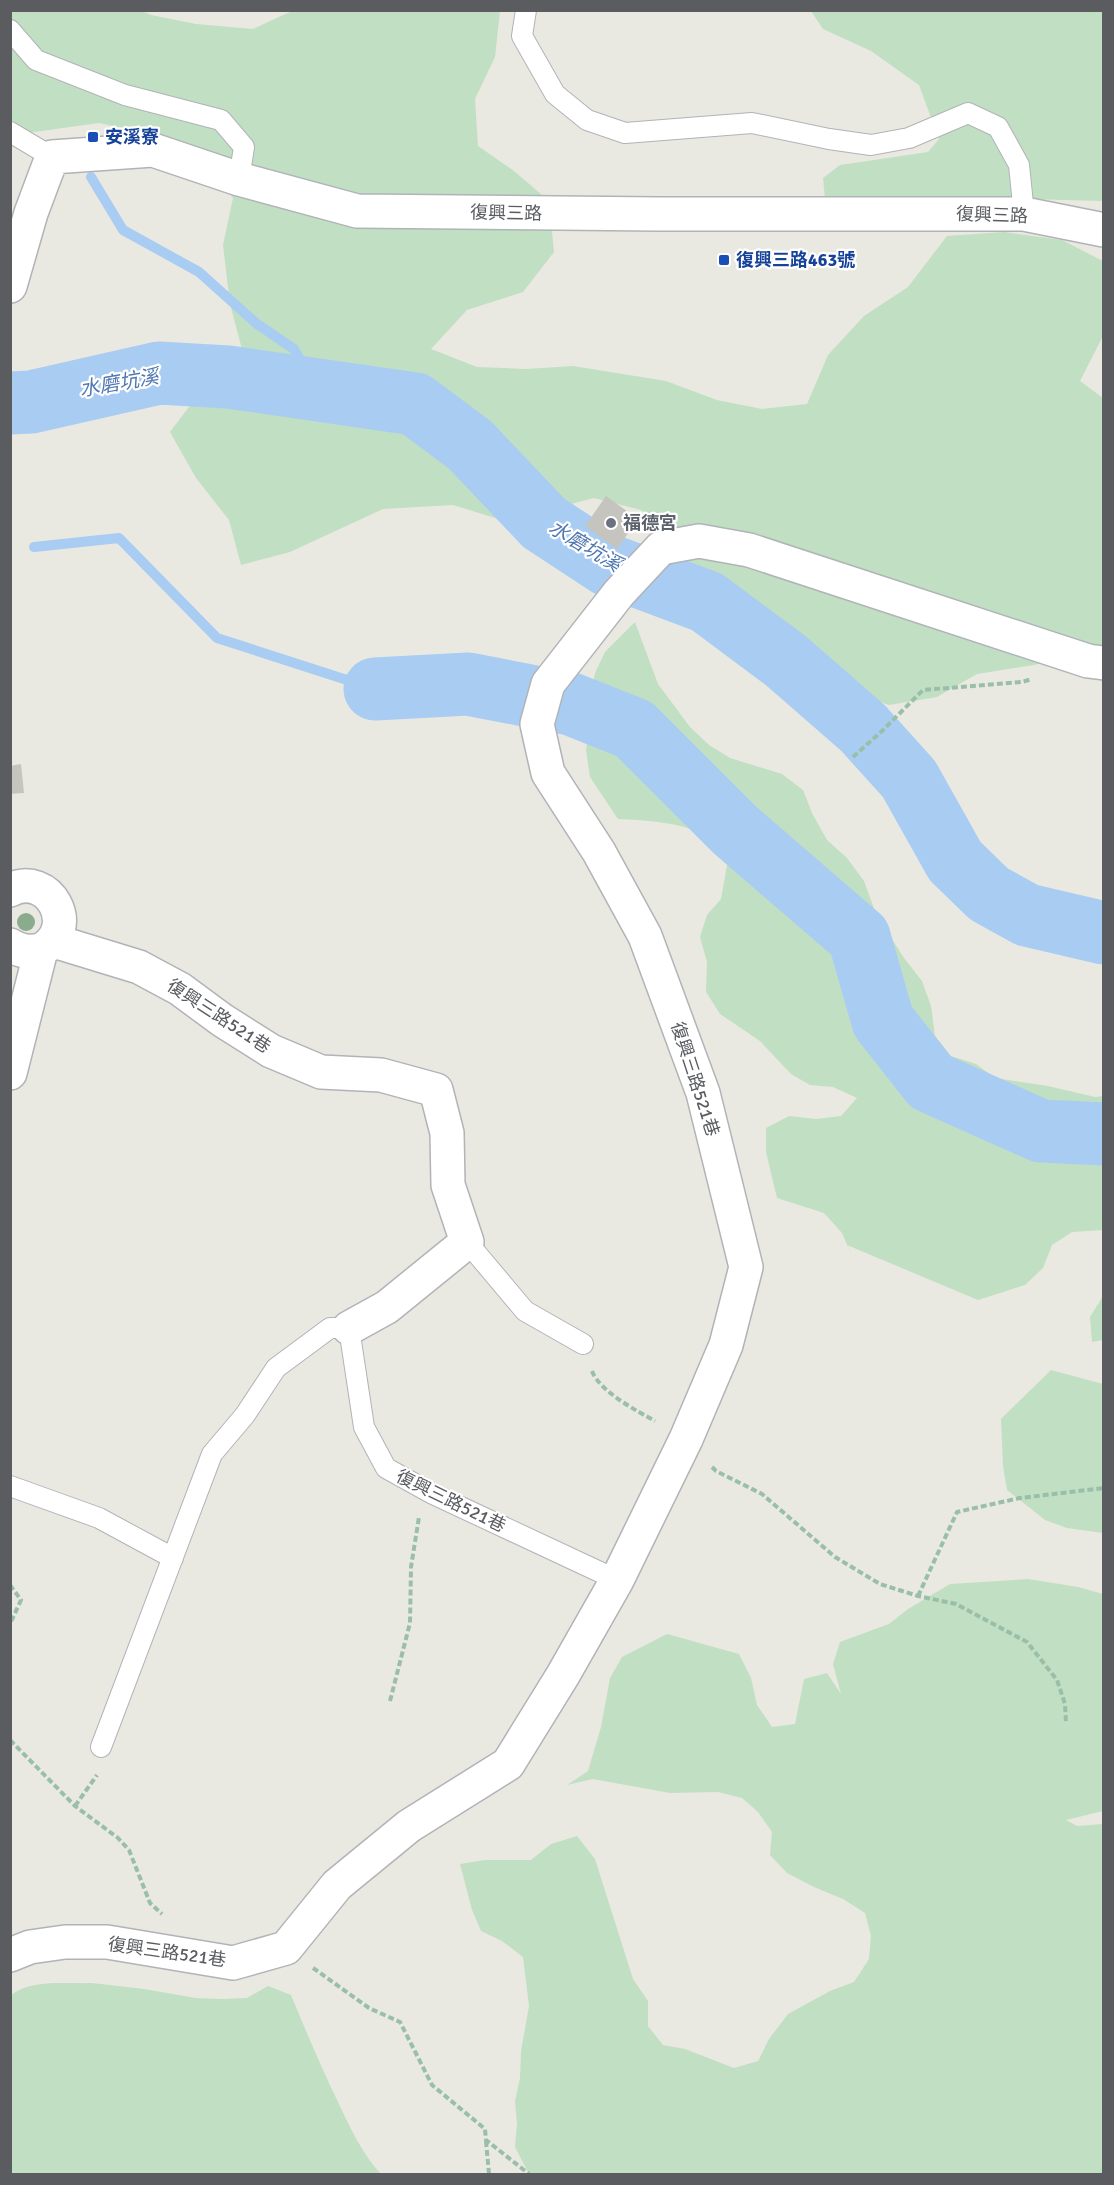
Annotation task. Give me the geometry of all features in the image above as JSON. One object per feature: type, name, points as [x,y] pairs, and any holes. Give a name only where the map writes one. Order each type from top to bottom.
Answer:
[{"type":"street","name":"復興三路","points":[[52,157],[153,150],[239,179],[357,211],[1024,214],[1104,230]]},
{"type":"street","points":[[10,286],[31,213],[52,157]]},
{"type":"street","name":"復興三路521巷","points":[[10,1955],[30,1947],[65,1942],[107,1942],[233,1963],[286,1948],[337,1885],[409,1826],[508,1764],[563,1675],[617,1580],[686,1438],[726,1345],[746,1267],[703,1093],[645,936],[599,852],[548,773],[537,724],[548,684],[619,593],[661,548],[699,541],[749,550],[1088,661],[1104,663]]},
{"type":"street","points":[[10,890],[28,886],[38,888],[54,901],[59,911],[60,921],[58,931],[35,945],[10,1073]]},
{"type":"street","name":"復興三路521巷","points":[[35,945],[139,967],[180,989],[222,1020],[271,1051],[321,1072],[381,1075],[436,1090],[447,1133],[448,1185],[467,1242]]},
{"type":"street","points":[[349,1328],[387,1307],[467,1242]]},
{"type":"lane","points":[[526,10],[522,36],[555,93],[587,120],[625,133],[752,123],[829,140],[871,145],[909,138],[968,113],[998,127],[1019,165],[1024,214]]},
{"type":"lane","points":[[10,30],[36,60],[125,94],[221,120],[244,147],[239,179]]},
{"type":"lane","points":[[10,132],[52,157]]},
{"type":"lane","points":[[467,1242],[525,1311],[583,1344]]},
{"type":"lane","points":[[101,1747],[212,1454],[245,1414],[276,1368],[330,1328],[349,1328]]},
{"type":"lane","name":"復興三路521巷","points":[[349,1328],[364,1427],[386,1468],[433,1494],[617,1580]]},
{"type":"lane","points":[[10,1486],[99,1518],[173,1558]]},
{"type":"path","points":[[853,757],[884,730],[923,690],[1022,682]]},
{"type":"path","points":[[583,1344],[595,1378],[629,1407],[686,1438],[716,1471],[762,1494],[835,1557],[880,1584],[918,1596],[956,1604],[1028,1642],[1057,1680],[1065,1704],[1066,1723]]},
{"type":"path","points":[[918,1596],[957,1512],[1020,1498],[1104,1488]]},
{"type":"path","points":[[390,1701],[410,1623],[411,1567],[419,1516],[433,1494]]},
{"type":"path","points":[[10,1585],[21,1600],[10,1624]]},
{"type":"path","points":[[10,1740],[75,1806],[118,1838],[129,1850],[150,1904],[158,1912],[168,1916]]},
{"type":"path","points":[[75,1806],[99,1772],[101,1747]]},
{"type":"path","points":[[286,1948],[369,2008],[400,2022],[432,2085],[485,2129],[489,2174]]},
{"type":"path","points":[[486,2140],[529,2175]]},
{"type":"green space","points":[[11,11],[142,11],[196,24],[253,29],[292,11],[500,11],[495,57],[475,99],[478,146],[514,171],[549,201],[554,252],[523,292],[467,310],[431,349],[477,367],[526,369],[573,366],[666,381],[717,400],[762,409],[807,404],[828,355],[864,316],[908,287],[947,236],[1004,232],[1062,240],[1103,261],[1103,336],[1080,381],[1103,398],[1103,652],[1090,650],[1034,665],[977,674],[937,697],[889,705],[845,690],[767,680],[712,633],[674,568],[690,541],[641,510],[594,498],[508,522],[453,505],[383,509],[290,552],[241,565],[229,520],[196,478],[170,432],[201,391],[243,353],[230,304],[223,245],[233,198],[197,152],[146,133],[99,123],[27,133],[11,124]]},
{"type":"green space","points":[[811,11],[1103,11],[1103,201],[945,197],[825,199],[823,178],[840,165],[928,152],[939,139],[919,85],[871,51],[823,29]]},
{"type":"green space","points":[[635,622],[658,684],[690,727],[709,745],[730,758],[782,774],[803,790],[812,813],[827,840],[847,858],[864,881],[876,914],[904,958],[922,981],[931,1006],[935,1036],[951,1056],[976,1064],[995,1078],[1048,1086],[1095,1097],[1103,1096],[1103,1230],[1072,1232],[1052,1245],[1043,1268],[1025,1285],[978,1300],[847,1245],[842,1233],[824,1213],[777,1198],[766,1152],[766,1128],[789,1116],[816,1119],[841,1116],[857,1098],[833,1087],[810,1085],[791,1074],[760,1041],[720,1014],[706,992],[707,962],[700,937],[707,915],[721,899],[729,854],[714,840],[691,829],[666,823],[618,819],[590,777],[586,750],[590,726],[590,699],[595,673],[605,652]]},
{"type":"green space","points":[[1103,1296],[1103,1340],[1092,1342],[1090,1317]]},
{"type":"green space","points":[[1051,1370],[1103,1384],[1103,1533],[1067,1528],[1045,1520],[1007,1490],[1003,1466],[1001,1419]]},
{"type":"green space","points":[[1028,1579],[1078,1587],[1103,1594],[1103,1811],[1066,1820],[1077,1826],[1103,1824],[1103,2174],[529,2174],[515,2147],[517,2124],[515,2101],[529,2006],[523,1957],[502,1941],[481,1931],[472,1910],[460,1864],[485,1860],[531,1860],[551,1844],[577,1836],[595,1859],[633,1979],[648,2001],[648,2026],[663,2045],[685,2049],[734,2068],[758,2061],[769,2039],[788,2014],[830,1991],[854,1982],[869,1959],[871,1936],[865,1913],[843,1899],[787,1873],[770,1855],[772,1832],[758,1812],[742,1798],[718,1792],[670,1793],[593,1779],[567,1785],[588,1771],[601,1727],[610,1678],[622,1657],[667,1634],[739,1654],[751,1678],[757,1705],[772,1727],[795,1724],[804,1679],[827,1673],[841,1694],[833,1664],[840,1642],[889,1624],[908,1609],[950,1584]]},
{"type":"green space","points":[[92,1983],[196,1998],[247,1998],[268,1986],[291,1995],[352,2130],[362,2149],[381,2174],[11,2174],[11,1995],[39,1984]]},
{"type":"building","name":"福德宮","points":[[606,496],[638,519],[617,549],[585,526]]},
{"type":"building","points":[[21,764],[24,793],[10,794],[10,766]]},
{"type":"waterway","points":[[91,177],[123,230],[199,272],[257,324],[294,349],[316,389]]},
{"type":"waterway","name":"水磨坑溪","points":[[10,403],[31,402],[159,373],[228,377],[415,404],[470,445],[544,523],[608,565],[707,602],[785,660],[863,728],[909,779],[955,861],[989,894],[1027,915],[1104,933]]},
{"type":"waterway","points":[[34,547],[119,538],[217,638],[375,689]]},
{"type":"waterway","points":[[375,689],[468,684],[571,704],[634,729],[736,831],[859,937],[883,1021],[931,1082],[1041,1131],[1104,1134]]},
{"type":"place","name":"安溪寮","points":[[93,137]]},
{"type":"place","name":"復興三路463號","points":[[724,260]]},
{"type":"place","name":"福德宮","points":[[611,523]]}]
